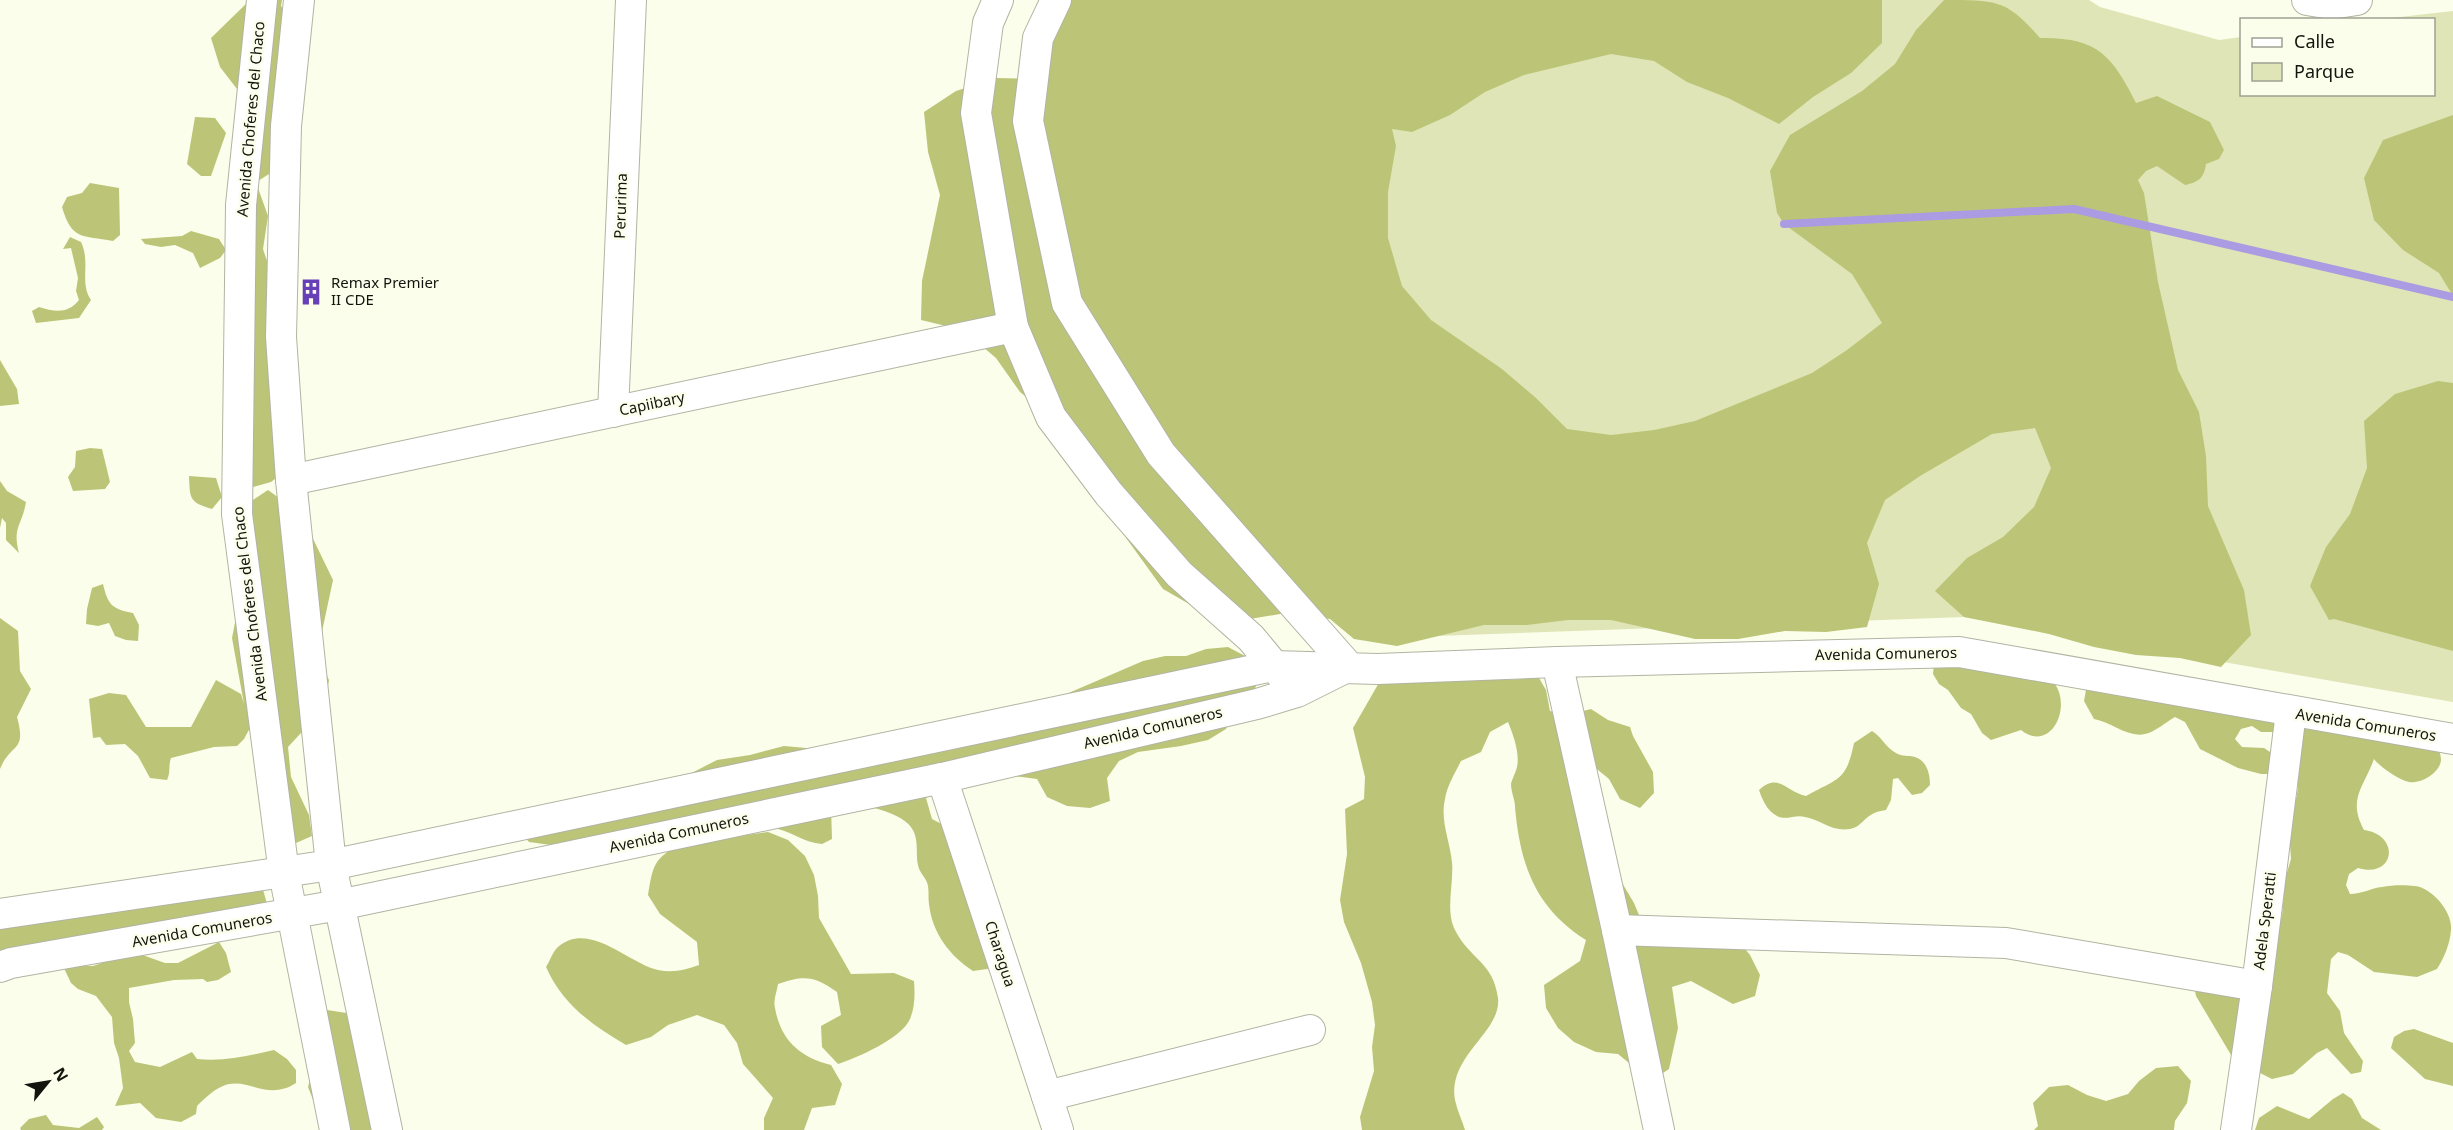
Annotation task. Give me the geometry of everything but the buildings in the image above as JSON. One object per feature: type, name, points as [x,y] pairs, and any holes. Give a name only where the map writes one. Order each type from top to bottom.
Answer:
[{"type":"street","name":"Avenida Choferes del Chaco","points":[[262,0],[241,206],[237,514],[284,873],[335,1130]]},
{"type":"street","points":[[299,0],[286,126],[281,337],[291,480],[331,865],[387,1130]]},
{"type":"street","name":"Perurima","points":[[613,412],[630,0]]},
{"type":"street","points":[[998,0],[988,23],[976,114],[1013,327],[1051,417],[1109,494],[1179,574],[1251,638],[1297,692]]},
{"type":"street","points":[[1056,0],[1038,38],[1028,121],[1068,303],[1161,454],[1348,666]]},
{"type":"street","points":[[2307,0],[2331,4],[2356,0]]},
{"type":"street","name":"Capiibary","points":[[291,480],[1013,327]]},
{"type":"street","name":"Avenida Comuneros","points":[[0,914],[331,865],[1273,666],[1348,666],[1378,669],[1959,652],[2453,739]]},
{"type":"street","points":[[1557,662],[1659,1130]]},
{"type":"street","name":"Avenida Comuneros","points":[[0,967],[11,963],[339,905],[942,778],[1257,704],[1297,692],[1348,666]]},
{"type":"street","name":"Adela Speratti","points":[[2236,1130],[2257,986],[2291,712]]},
{"type":"street","name":"Charagua","points":[[942,778],[1058,1130]]},
{"type":"street","points":[[1617,930],[2006,943],[2257,986]]},
{"type":"street","points":[[1047,1096],[1310,1030]]},
{"type":"green space","points":[[250,0],[282,0],[281,6],[296,26],[282,89],[272,112],[277,169],[258,181],[245,104],[220,67],[211,38]]},
{"type":"green space","points":[[1062,0],[1882,0],[1882,43],[1851,73],[1813,97],[1779,124],[1728,98],[1687,82],[1654,61],[1611,54],[1524,75],[1485,92],[1450,115],[1412,132],[1392,129],[1396,146],[1388,192],[1388,238],[1402,286],[1431,320],[1502,369],[1567,429],[1611,435],[1654,430],[1695,421],[1812,373],[1882,323],[1852,274],[1784,224],[1777,213],[1770,171],[1790,135],[1862,91],[1895,64],[1916,30],[1944,0],[1989,2],[2000,5],[2019,16],[2040,38],[2076,41],[2089,45],[2110,61],[2119,72],[2136,103],[2157,96],[2210,122],[2224,150],[2219,159],[2206,164],[2200,179],[2194,182],[2185,185],[2157,166],[2146,171],[2138,180],[2144,193],[2158,282],[2178,370],[2199,412],[2206,456],[2208,506],[2244,590],[2251,635],[2221,667],[2180,658],[2136,655],[2094,647],[2049,634],[1964,617],[1935,591],[1967,558],[2003,537],[2034,507],[2051,468],[2035,428],[1992,434],[1920,476],[1885,500],[1867,543],[1879,584],[1867,627],[1826,632],[1785,631],[1738,639],[1695,639],[1611,620],[1568,620],[1527,625],[1484,625],[1397,646],[1354,639],[1330,619],[1286,613],[1244,620],[1203,612],[1163,589],[1116,524],[1089,494],[1068,457],[1051,417],[1020,392],[996,358],[963,330],[921,320],[922,281],[940,195],[928,152],[924,112],[956,91],[996,78],[1040,79]]},
{"type":"green space","points":[[1126,0],[2089,0],[2100,7],[2219,40],[2240,37],[2240,96],[2435,96],[2435,18],[2391,18],[2453,11],[2453,702],[1964,617],[1354,639],[1297,549]]},
{"type":"green space","points":[[2453,115],[2453,296],[2439,273],[2403,250],[2374,220],[2364,178],[2383,140]]},
{"type":"green space","points":[[195,117],[215,118],[226,133],[211,176],[201,176],[187,164]]},
{"type":"green space","points":[[90,183],[119,188],[120,235],[113,241],[86,237],[74,231],[66,218],[62,207],[67,197],[82,193]]},
{"type":"green space","points":[[228,183],[258,188],[268,216],[263,249],[271,273],[293,465],[271,482],[246,489],[222,456],[223,425],[239,388],[232,220]]},
{"type":"green space","points":[[191,231],[219,239],[226,250],[220,258],[200,268],[193,253],[175,245],[161,247],[145,244],[141,239],[182,236]]},
{"type":"green space","points":[[70,237],[81,242],[84,250],[86,286],[91,300],[79,318],[36,323],[32,311],[39,307],[61,311],[75,305],[79,300],[76,291],[78,278],[71,248],[63,249]]},
{"type":"green space","points":[[0,360],[17,389],[19,404],[0,406]]},
{"type":"green space","points":[[2438,381],[2453,383],[2453,651],[2334,619],[2329,620],[2310,586],[2326,547],[2350,514],[2367,468],[2364,421],[2395,394]]},
{"type":"green space","points":[[90,448],[102,449],[110,482],[105,489],[73,491],[68,477],[75,467],[76,451]]},
{"type":"green space","points":[[189,476],[216,478],[222,497],[212,509],[195,502],[192,498]]},
{"type":"green space","points":[[0,481],[7,491],[26,502],[17,532],[19,553],[6,540],[6,523],[2,518],[0,528]]},
{"type":"green space","points":[[268,490],[301,514],[333,580],[317,655],[329,680],[324,708],[288,747],[291,777],[309,815],[312,836],[296,843],[265,824],[262,787],[250,728],[237,746],[214,747],[171,758],[167,780],[150,778],[138,756],[125,744],[106,745],[100,737],[93,738],[89,699],[109,693],[126,695],[146,727],[191,727],[216,680],[241,694],[244,704],[232,638],[241,591],[250,502]]},
{"type":"green space","points":[[103,584],[112,605],[120,610],[133,613],[139,625],[138,641],[115,636],[109,623],[98,626],[86,624],[92,588]]},
{"type":"green space","points":[[0,618],[18,631],[20,671],[31,689],[17,717],[20,728],[19,742],[4,760],[0,769]]},
{"type":"green space","points":[[1228,647],[1247,657],[1261,675],[1252,695],[1236,709],[1226,729],[1208,740],[1138,752],[1119,761],[1107,778],[1110,801],[1090,808],[1067,806],[1047,797],[1037,779],[1006,775],[944,785],[926,798],[932,819],[953,830],[994,968],[973,971],[943,943],[931,915],[928,886],[919,868],[916,837],[906,822],[893,814],[846,799],[831,806],[832,839],[822,844],[770,828],[752,829],[704,841],[768,832],[788,840],[805,856],[814,875],[819,918],[851,974],[894,973],[914,981],[913,1010],[905,1026],[889,1040],[838,1064],[822,1047],[821,1026],[841,1015],[837,992],[815,980],[802,978],[778,984],[775,1005],[778,1020],[787,1038],[801,1052],[831,1065],[842,1084],[835,1105],[812,1108],[804,1130],[764,1130],[764,1118],[773,1098],[743,1064],[737,1043],[724,1025],[697,1015],[668,1025],[651,1037],[626,1045],[579,1012],[561,992],[546,967],[558,947],[570,940],[582,938],[608,946],[658,970],[679,970],[699,965],[697,942],[660,914],[648,895],[651,876],[656,864],[665,854],[681,844],[551,845],[529,842],[522,834],[678,780],[717,760],[750,755],[784,746],[817,749],[1043,704],[1143,661],[1165,656],[1186,656],[1206,649]]},
{"type":"green space","points":[[1943,657],[2055,684],[2060,694],[2061,705],[2055,725],[2041,736],[2031,736],[2021,730],[1991,740],[1982,733],[1971,714],[1961,708],[1933,674],[1934,663]]},
{"type":"green space","points":[[1384,674],[1504,680],[1539,678],[1546,690],[1550,711],[1571,714],[1591,709],[1608,720],[1630,727],[1653,772],[1654,793],[1640,808],[1620,799],[1609,779],[1592,765],[1612,866],[1634,903],[1642,922],[1736,938],[1750,955],[1760,975],[1755,996],[1733,1004],[1691,981],[1672,987],[1678,1028],[1669,1069],[1651,1081],[1618,1054],[1596,1052],[1574,1042],[1558,1028],[1546,1008],[1544,985],[1580,961],[1586,940],[1554,914],[1542,899],[1526,866],[1511,787],[1518,756],[1508,722],[1490,732],[1481,752],[1461,761],[1448,789],[1444,807],[1444,823],[1452,862],[1450,905],[1452,922],[1461,940],[1491,976],[1498,998],[1497,1010],[1492,1022],[1466,1057],[1455,1084],[1455,1100],[1465,1130],[1362,1130],[1360,1117],[1374,1071],[1372,1047],[1375,1025],[1372,1002],[1361,963],[1344,922],[1340,900],[1347,854],[1345,809],[1364,799],[1365,777],[1353,728]]},
{"type":"green space","points":[[2094,683],[2258,700],[2283,732],[2261,732],[2252,726],[2241,729],[2235,739],[2242,747],[2264,748],[2273,754],[2272,774],[2261,774],[2238,768],[2200,749],[2185,722],[2175,717],[2153,731],[2139,735],[2094,719],[2084,701],[2086,690]]},
{"type":"green space","points":[[2299,727],[2437,746],[2441,756],[2440,765],[2429,777],[2419,781],[2409,782],[2400,779],[2374,759],[2359,793],[2357,810],[2364,830],[2384,840],[2389,855],[2380,867],[2370,870],[2358,868],[2349,874],[2346,885],[2350,894],[2390,886],[2422,888],[2434,896],[2445,909],[2451,923],[2451,930],[2446,951],[2437,969],[2417,977],[2374,972],[2348,955],[2338,952],[2331,959],[2327,993],[2340,1011],[2344,1033],[2363,1061],[2361,1072],[2351,1074],[2327,1048],[2317,1053],[2293,1074],[2272,1079],[2234,1060],[2196,996],[2194,986],[2269,980],[2276,960],[2285,879],[2291,859],[2288,817],[2297,796]]},
{"type":"green space","points":[[1872,731],[1893,751],[1915,757],[1925,765],[1930,785],[1922,793],[1912,795],[1898,778],[1893,779],[1891,800],[1886,810],[1873,814],[1850,829],[1838,829],[1801,816],[1781,817],[1773,814],[1763,801],[1759,790],[1771,783],[1782,784],[1806,796],[1833,782],[1848,765],[1854,743]]},
{"type":"green space","points":[[262,886],[269,911],[33,963],[0,982],[0,912]]},
{"type":"green space","points":[[219,942],[226,953],[231,972],[218,980],[207,982],[203,979],[174,980],[129,988],[135,1043],[129,1051],[135,1062],[160,1067],[192,1052],[197,1059],[216,1060],[274,1050],[287,1059],[296,1070],[296,1083],[276,1090],[240,1084],[223,1086],[212,1092],[197,1106],[196,1114],[181,1122],[156,1118],[140,1103],[115,1106],[123,1088],[119,1058],[114,1043],[112,1017],[96,996],[78,989],[71,983],[63,966],[93,966],[134,952],[165,963],[178,963]]},
{"type":"green space","points":[[327,1010],[353,1014],[365,1063],[364,1094],[379,1118],[375,1130],[325,1130],[308,1087],[318,1047],[313,1028]]},
{"type":"green space","points":[[2414,1029],[2453,1043],[2453,1086],[2425,1079],[2391,1048],[2394,1037],[2404,1031]]},
{"type":"green space","points":[[2178,1066],[2191,1081],[2187,1103],[2175,1121],[2174,1130],[2034,1130],[2038,1126],[2033,1103],[2049,1087],[2068,1085],[2087,1095],[2106,1101],[2128,1094],[2139,1081],[2156,1068]]},
{"type":"green space","points":[[2343,1093],[2352,1099],[2362,1118],[2381,1130],[2255,1130],[2259,1118],[2277,1106],[2309,1119]]},
{"type":"green space","points":[[46,1115],[53,1125],[79,1128],[97,1117],[104,1127],[102,1130],[21,1130],[20,1128],[29,1119]]},
{"type":"waterway","points":[[1784,224],[2074,209],[2453,297]]},
{"type":"place","name":"Remax Premier II CDE","points":[[311,292]]}]
